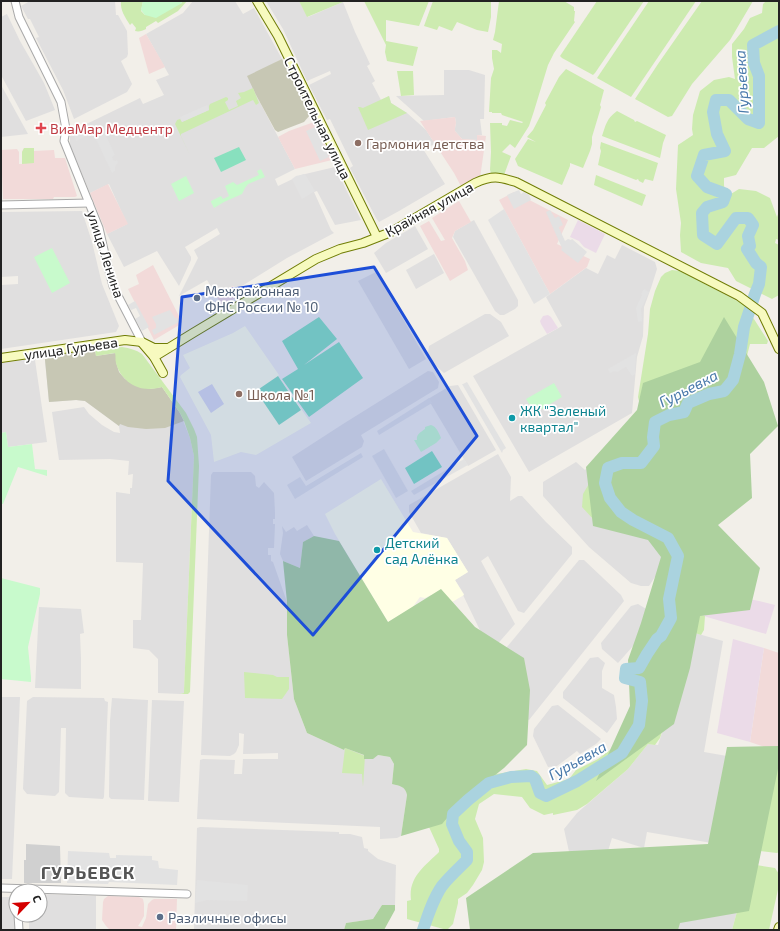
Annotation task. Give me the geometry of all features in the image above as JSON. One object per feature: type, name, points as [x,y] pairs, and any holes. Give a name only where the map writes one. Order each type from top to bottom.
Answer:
[{"type":"main road","name":"Строительная улица","points":[[257,1],[278,36],[377,237]]},
{"type":"main road","name":"Крайняя улица","points":[[154,357],[316,259],[340,249],[363,243],[391,232],[475,183],[486,178],[493,177],[505,178],[516,182],[739,296],[762,313],[779,348]]},
{"type":"main road","name":"улица Гурьева","points":[[1,358],[125,340],[142,342],[154,348],[169,348]]},
{"type":"main road","name":"улица Ленина","points":[[142,342],[154,357],[163,373],[163,357],[169,348]]},
{"type":"street","name":"улица Ленина","points":[[15,1],[18,17],[61,102],[66,130],[64,141],[99,228],[113,286],[142,342]]},
{"type":"street","points":[[1,204],[89,203]]},
{"type":"street","points":[[48,891],[187,894]]},
{"type":"highlighted area","points":[[374,267],[477,436],[313,635],[168,481],[182,297]]},
{"type":"shaded area","points":[[30,1],[115,1],[116,15],[118,15],[127,31],[128,54],[127,57],[121,61],[132,84],[127,92],[74,119],[63,90],[36,38],[39,37],[30,19],[28,19],[21,6]]},
{"type":"shaded area","points":[[193,1],[235,1],[243,14],[254,8],[282,59],[267,67],[256,95],[295,169],[275,179],[278,186],[301,175],[335,167],[361,220],[335,225],[317,191],[314,192],[331,230],[334,233],[287,258],[237,289],[233,286],[216,295],[207,280],[179,296],[198,258],[194,250],[220,234],[217,228],[185,247],[191,257],[191,260],[179,286],[157,251],[124,267],[107,234],[127,224],[109,184],[90,193],[70,146],[70,132],[140,98],[143,104],[164,95],[156,80],[169,75],[146,34],[183,13]]},
{"type":"shaded area","points":[[266,1],[299,1],[308,17],[343,2],[370,64],[367,66],[375,81],[372,83],[381,100],[389,96],[391,103],[407,113],[426,130],[435,144],[423,149],[445,184],[379,222],[350,168],[353,166],[330,119],[327,120],[309,85],[331,74],[330,71],[307,81],[283,29]]},
{"type":"shaded area","points":[[7,14],[20,41],[44,83],[55,110],[26,121],[1,75],[1,17]]},
{"type":"shaded area","points":[[146,34],[165,67],[149,74],[139,38]]},
{"type":"shaded area","points":[[282,59],[310,115],[304,122],[278,132],[275,130],[247,76]]},
{"type":"shaded area","points":[[444,70],[469,70],[485,75],[484,119],[480,119],[482,135],[477,135],[477,140],[462,139],[455,131],[455,117],[424,121],[396,96],[444,95]]},
{"type":"shaded area","points":[[1,85],[28,134],[1,137]]},
{"type":"shaded area","points":[[207,105],[209,110],[182,122],[180,117]]},
{"type":"shaded area","points":[[455,117],[455,131],[462,139],[477,140],[477,135],[486,136],[480,178],[462,188],[420,121]]},
{"type":"shaded area","points":[[314,122],[332,160],[295,169],[278,137],[289,131]]},
{"type":"shaded area","points":[[96,126],[98,129],[102,127],[115,155],[112,157],[113,160],[117,160],[118,163],[115,171],[112,173],[94,135],[90,134],[76,141],[74,136]]},
{"type":"shaded area","points":[[315,127],[329,157],[320,161],[306,131]]},
{"type":"shaded area","points":[[24,148],[34,148],[34,151],[54,150],[55,158],[65,158],[77,196],[54,197],[53,199],[3,199],[1,150],[17,149],[19,152],[19,164],[22,164],[22,152]]},
{"type":"shaded area","points":[[305,174],[315,191],[302,199],[292,179],[296,176]]},
{"type":"shaded area","points":[[108,184],[128,224],[107,234],[90,193]]},
{"type":"shaded area","points":[[519,190],[521,194],[524,192],[529,195],[531,200],[514,209],[507,195]]},
{"type":"shaded area","points":[[514,192],[568,220],[557,244],[590,259],[587,267],[550,294],[499,200]]},
{"type":"shaded area","points":[[459,201],[471,222],[455,231],[452,238],[465,261],[468,270],[450,281],[420,226],[429,221],[441,241],[445,240],[432,218]]},
{"type":"shaded area","points":[[504,209],[550,294],[534,304],[488,220]]},
{"type":"shaded area","points":[[550,210],[555,218],[559,216],[563,225],[559,228],[565,241],[572,239],[587,252],[578,263],[561,250],[562,248],[546,212]]},
{"type":"shaded area","points":[[82,211],[92,242],[102,284],[119,326],[116,332],[1,349],[1,285],[18,284],[18,276],[1,277],[1,212]]},
{"type":"shaded area","points":[[474,220],[518,300],[518,306],[504,315],[500,315],[495,311],[453,237],[455,231]]},
{"type":"shaded area","points":[[578,220],[605,234],[596,253],[584,247],[579,241],[570,237]]},
{"type":"shaded area","points":[[415,226],[428,249],[386,273],[374,253],[386,243]]},
{"type":"shaded area","points":[[622,245],[655,262],[657,269],[644,307],[643,336],[637,357],[632,413],[529,472],[473,376],[562,326],[546,297],[586,268],[598,274],[607,255],[615,259]]},
{"type":"shaded area","points":[[434,254],[444,273],[416,289],[406,270]]},
{"type":"shaded area","points":[[153,265],[182,322],[154,340],[128,289],[139,284],[136,275]]},
{"type":"shaded area","points":[[376,272],[426,359],[409,369],[358,281]]},
{"type":"shaded area","points":[[233,286],[239,296],[218,308],[215,304],[219,301],[216,295]]},
{"type":"shaded area","points":[[644,289],[649,292],[641,309],[642,321],[638,322],[636,308]]},
{"type":"shaded area","points":[[135,301],[149,327],[142,331],[135,319],[140,316],[136,308],[131,310],[128,305]]},
{"type":"shaded area","points":[[170,310],[179,322],[154,335],[152,330],[156,328],[156,324],[152,317]]},
{"type":"shaded area","points":[[485,314],[490,314],[501,322],[509,336],[444,373],[435,365],[428,353],[429,346]]},
{"type":"shaded area","points":[[548,315],[558,328],[547,334],[540,321],[543,316]]},
{"type":"shaded area","name":"Школа №1","points":[[245,326],[311,423],[256,455],[241,452],[214,462],[211,435],[180,377],[190,368],[183,355],[233,333]]},
{"type":"shaded area","points":[[95,350],[96,356],[116,353],[116,362],[119,372],[125,379],[150,389],[180,413],[190,438],[194,456],[184,693],[158,693],[158,659],[149,650],[133,648],[133,620],[141,620],[143,563],[116,562],[116,492],[130,494],[133,474],[128,475],[129,461],[110,459],[59,460],[52,412],[84,407],[89,414],[102,425],[114,432],[120,433],[119,426],[85,401],[76,400],[49,402],[45,357]]},
{"type":"shaded area","points":[[95,350],[96,356],[116,353],[116,362],[119,372],[125,379],[150,389],[162,387],[184,421],[165,428],[146,429],[128,427],[120,424],[119,426],[85,401],[76,400],[49,402],[45,357]]},
{"type":"shaded area","points":[[636,353],[635,374],[632,376],[626,367],[617,372],[614,371],[610,373],[608,369]]},
{"type":"shaded area","points":[[30,359],[35,360],[47,442],[8,447],[6,432],[1,433],[1,363]]},
{"type":"shaded area","points":[[428,371],[433,372],[439,382],[438,388],[361,435],[364,441],[362,447],[306,481],[292,457]]},
{"type":"shaded area","points":[[467,382],[506,448],[502,453],[462,384]]},
{"type":"shaded area","points":[[212,384],[224,404],[211,413],[198,392]]},
{"type":"shaded area","points":[[458,385],[496,450],[468,466],[428,399],[450,386]]},
{"type":"shaded area","points":[[429,398],[432,403],[379,435],[377,431]]},
{"type":"shaded area","points":[[384,449],[408,491],[396,498],[372,456]]},
{"type":"shaded area","points":[[361,453],[363,457],[295,499],[287,485],[300,477],[306,486]]},
{"type":"shaded area","points":[[498,454],[511,477],[510,501],[518,496],[522,496],[572,547],[572,554],[524,613],[518,611],[488,556],[481,561],[515,624],[494,648],[488,647],[463,595],[464,594],[455,580],[468,572],[447,538],[421,533],[409,512],[409,505]]},
{"type":"shaded area","points":[[464,459],[468,465],[414,495],[411,491]]},
{"type":"shaded area","points":[[576,462],[585,470],[591,464],[599,470],[583,507],[593,519],[657,541],[670,554],[649,586],[641,586],[631,583],[589,547],[543,496],[543,482]]},
{"type":"shaded area","points":[[213,472],[251,472],[255,476],[256,486],[259,488],[264,482],[274,493],[274,548],[268,548],[268,555],[271,555],[271,561],[273,562],[287,602],[287,635],[294,699],[307,733],[344,750],[345,748],[364,755],[390,757],[394,764],[392,784],[402,786],[407,795],[401,836],[397,838],[380,839],[380,827],[197,819],[200,760],[235,760],[234,774],[242,774],[243,759],[278,759],[278,753],[243,754],[244,734],[239,733],[239,745],[234,754],[230,756],[201,755],[211,475]]},
{"type":"shaded area","points":[[381,479],[413,532],[447,538],[468,572],[455,580],[464,595],[442,608],[431,595],[425,598],[420,597],[412,608],[388,622],[335,534],[325,514]]},
{"type":"shaded area","points":[[307,525],[314,536],[303,542],[300,568],[283,561],[280,554],[283,533],[282,526],[286,532],[294,527],[297,531]]},
{"type":"shaded area","points":[[579,560],[584,560],[621,595],[624,601],[529,720],[525,719],[497,659]]},
{"type":"shaded area","points":[[734,596],[775,605],[766,634],[700,615]]},
{"type":"shaded area","points":[[638,604],[656,615],[648,629],[618,663],[602,649],[601,643],[631,606]]},
{"type":"shaded area","points":[[39,607],[81,609],[84,633],[80,634],[81,689],[35,688]]},
{"type":"shaded area","points":[[695,633],[723,641],[704,752],[767,763],[753,850],[647,832],[644,848],[612,838],[608,851],[750,864],[732,930],[515,930],[579,897],[564,829],[577,813],[628,769],[648,744],[658,745]]},
{"type":"shaded area","points":[[733,639],[764,648],[750,742],[717,733]]},
{"type":"shaded area","points":[[764,648],[779,653],[778,748],[771,749],[750,742]]},
{"type":"shaded area","points":[[598,657],[605,663],[602,671],[602,688],[614,695],[616,707],[617,719],[607,733],[563,698],[563,692],[590,658]]},
{"type":"shaded area","points":[[1,697],[20,697],[12,879],[1,879]]},
{"type":"shaded area","points":[[33,697],[104,698],[105,701],[108,702],[103,799],[69,797],[65,793],[66,728],[61,728],[59,792],[55,796],[27,794],[23,789],[27,701]]},
{"type":"shaded area","points":[[112,698],[148,700],[144,800],[111,799],[109,797],[110,721]]},
{"type":"shaded area","points":[[152,700],[184,701],[179,802],[148,801]]},
{"type":"shaded area","points":[[558,705],[601,739],[580,754],[577,751],[557,766],[548,767],[533,736],[534,729],[552,706]]},
{"type":"shaded area","points":[[197,828],[339,832],[339,834],[350,834],[362,837],[364,848],[368,849],[368,851],[378,859],[396,865],[395,905],[382,905],[373,919],[346,923],[344,930],[194,930]]},
{"type":"shaded area","points":[[26,844],[60,846],[61,883],[24,883],[24,860],[26,860]]},
{"type":"shaded area","points":[[68,851],[109,853],[110,858],[116,858],[116,855],[152,856],[152,860],[158,861],[159,868],[178,870],[177,885],[109,882],[108,884],[67,883]]},
{"type":"shaded area","points":[[197,880],[248,885],[247,901],[207,900],[195,903]]},
{"type":"shaded area","points":[[48,894],[96,896],[96,930],[29,930],[29,923],[48,923]]},
{"type":"shaded area","points":[[108,896],[139,897],[143,899],[144,916],[138,926],[142,927],[146,918],[148,904],[152,900],[177,899],[176,930],[110,930],[102,920],[103,902]]},
{"type":"shaded area","points":[[1,897],[8,897],[8,923],[16,923],[16,930],[1,930]]},
{"type":"green space","points":[[121,1],[143,1],[141,11],[145,15],[182,3],[181,1],[187,1],[178,11],[158,23],[156,21],[142,31],[135,31],[136,28],[132,23],[130,25],[122,10]]},
{"type":"green space","points":[[143,1],[181,1],[182,3],[156,18],[145,15],[141,10]]},
{"type":"green space","points":[[299,1],[342,1],[343,2],[307,17]]},
{"type":"green space","points":[[364,1],[429,1],[419,26],[386,20],[386,41],[418,47],[413,66],[387,61],[385,52],[386,45]]},
{"type":"green space","points":[[433,1],[490,1],[491,17],[488,32],[477,30],[457,22],[452,31],[439,26],[437,30],[424,26]]},
{"type":"green space","points":[[499,1],[564,1],[574,7],[575,11],[575,22],[554,53],[548,65],[529,126],[515,148],[510,144],[502,152],[511,156],[504,175],[491,173],[490,170],[490,123],[502,123],[502,125],[507,126],[510,120],[523,122],[502,115],[501,113],[489,112],[491,78],[494,69],[492,50],[497,50],[501,53],[502,44],[493,40]]},
{"type":"green space","points":[[597,1],[644,1],[593,75],[560,56]]},
{"type":"green space","points":[[649,1],[696,1],[631,97],[597,78]]},
{"type":"green space","points":[[702,1],[753,1],[730,40],[692,84],[672,116],[668,117],[635,99]]},
{"type":"green space","points":[[766,1],[779,1],[779,136],[764,148],[752,148],[736,175],[724,178],[724,185],[726,197],[739,189],[756,191],[770,198],[777,217],[779,211],[779,240],[776,239],[775,243],[779,245],[779,295],[772,299],[736,281],[728,268],[701,263],[681,252],[681,223],[676,189],[678,145],[693,135],[693,115],[700,91],[714,80],[729,77],[735,79],[732,44],[744,29],[750,18],[762,13],[763,4]]},
{"type":"green space","points":[[566,69],[604,90],[600,105],[601,107],[592,137],[592,144],[583,168],[570,163],[562,185],[518,166],[515,159],[528,139],[536,142],[527,137],[533,130],[559,77]]},
{"type":"green space","points":[[397,71],[413,71],[414,95],[401,96]]},
{"type":"green space","points":[[253,88],[259,103],[256,105],[253,100],[181,134],[190,155],[175,124],[177,120],[180,119],[182,122],[209,110],[210,104],[226,97],[228,100],[225,102],[229,110],[238,106],[236,101],[241,98],[238,93]]},
{"type":"green space","points":[[389,96],[391,103],[407,113],[368,130],[358,107],[363,108]]},
{"type":"green space","points":[[617,111],[635,122],[637,121],[666,135],[660,158],[602,136],[608,120]]},
{"type":"green space","points":[[601,142],[658,163],[653,181],[645,179],[643,183],[638,179],[636,180],[598,165]]},
{"type":"green space","points":[[239,147],[246,160],[221,172],[214,158]]},
{"type":"green space","points":[[24,148],[34,148],[34,163],[22,164],[22,152]]},
{"type":"green space","points":[[261,169],[265,177],[248,184],[242,194],[214,208],[211,201],[221,196],[223,199],[229,196],[225,186],[233,182],[237,185],[259,175],[257,171]]},
{"type":"green space","points":[[596,175],[646,195],[642,206],[594,185]]},
{"type":"green space","points":[[186,176],[194,193],[179,201],[171,184]]},
{"type":"green space","points":[[52,248],[70,283],[52,293],[34,257]]},
{"type":"green space","points":[[672,270],[680,271],[745,305],[768,341],[767,344],[750,344],[740,383],[668,529],[701,615],[705,616],[704,630],[701,635],[695,633],[660,738],[655,745],[648,744],[628,769],[587,804],[577,810],[553,815],[553,813],[544,815],[530,808],[522,797],[494,794],[479,804],[475,819],[483,838],[484,862],[482,870],[473,885],[467,893],[458,899],[453,924],[447,930],[407,919],[407,901],[411,900],[412,885],[415,878],[423,867],[439,852],[429,827],[496,774],[526,769],[537,771],[547,785],[569,779],[576,770],[598,759],[618,744],[634,705],[628,672],[659,633],[666,546],[593,519],[582,507],[583,494],[594,475],[643,418],[638,397],[648,334],[650,309],[661,277],[665,273]]},
{"type":"green space","points":[[319,317],[337,339],[304,365],[339,342],[363,378],[309,417],[282,379],[298,369],[282,341]]},
{"type":"green space","points":[[724,317],[764,382],[778,426],[750,454],[752,498],[718,525],[760,568],[750,610],[700,616],[690,668],[674,724],[596,781],[630,706],[628,660],[661,557],[648,540],[593,526],[586,467],[637,410],[643,383],[700,362]]},
{"type":"green space","points":[[122,347],[133,349],[142,354],[186,413],[197,437],[199,466],[190,692],[188,694],[180,694],[184,693],[194,456],[184,421],[162,387],[152,389],[143,388],[128,382],[118,368],[115,353],[96,356],[95,350]]},
{"type":"green space","points":[[278,376],[301,410],[279,425],[256,391]]},
{"type":"green space","points":[[554,383],[562,397],[535,413],[526,399]]},
{"type":"green space","points":[[431,425],[436,428],[441,438],[436,443],[421,452],[414,440],[417,440],[418,435],[425,429],[425,427]]},
{"type":"green space","points":[[6,432],[8,447],[32,444],[35,469],[47,470],[47,476],[18,467],[3,504],[1,504],[1,433]]},
{"type":"green space","points":[[432,451],[442,467],[414,484],[405,468]]},
{"type":"green space","points":[[314,536],[339,541],[388,622],[441,589],[475,627],[524,658],[530,690],[527,745],[504,768],[459,804],[442,824],[401,836],[407,795],[403,788],[392,784],[394,764],[390,757],[378,755],[373,759],[364,759],[364,755],[345,748],[344,750],[307,733],[294,699],[287,635],[287,602],[283,561],[300,568],[303,542]]},
{"type":"green space","points":[[1,578],[40,588],[28,647],[31,682],[1,679]]},
{"type":"green space","points":[[244,672],[273,675],[277,677],[289,677],[289,689],[282,699],[245,698]]},
{"type":"green space","points":[[779,746],[779,764],[749,911],[680,923],[678,930],[470,930],[466,898],[533,853],[708,844],[727,747]]},
{"type":"green space","points":[[345,748],[365,756],[363,787],[362,774],[342,773]]},
{"type":"green space","points":[[767,763],[779,765],[779,852],[777,853],[753,850]]},
{"type":"green space","points":[[750,864],[775,868],[779,874],[779,885],[769,930],[732,930]]},
{"type":"green space","points":[[382,905],[395,905],[395,910],[384,930],[344,930],[346,923],[373,919]]},
{"type":"waterway","name":"Гурьевка","points":[[423,930],[431,907],[442,886],[467,860],[467,852],[459,841],[452,824],[453,814],[489,783],[511,777],[531,776],[535,779],[540,793],[546,796],[577,781],[622,753],[639,725],[642,701],[640,682],[625,678],[626,669],[639,668],[657,639],[661,636],[671,618],[669,599],[678,556],[668,538],[621,512],[610,498],[605,483],[608,468],[622,463],[641,463],[654,446],[653,437],[655,422],[669,415],[684,412],[688,403],[709,394],[724,391],[733,380],[740,354],[744,327],[759,284],[761,267],[756,263],[747,249],[750,246],[748,236],[753,225],[748,218],[736,218],[717,244],[703,235],[702,213],[707,207],[723,202],[726,194],[707,187],[697,176],[704,155],[725,151],[717,134],[713,112],[716,100],[729,100],[748,119],[759,123],[759,76],[754,63],[753,45],[779,31]]},
{"type":"place","name":"ВиаМар Медцентр","points":[[41,128]]},
{"type":"place","name":"Гармония детства","points":[[358,143]]},
{"type":"place","name":"Межрайонная ФНС России № 10","points":[[197,298]]},
{"type":"place","name":"Школа №1","points":[[239,394]]},
{"type":"place","name":"ЖК \"Зеленый квартал\"","points":[[512,418]]},
{"type":"place","name":"Детский сад Алёнка","points":[[377,550]]},
{"type":"place","name":"Различные офисы","points":[[160,917]]},
{"type":"district","name":"ГУРЬЕВСК","points":[[88,872]]}]
